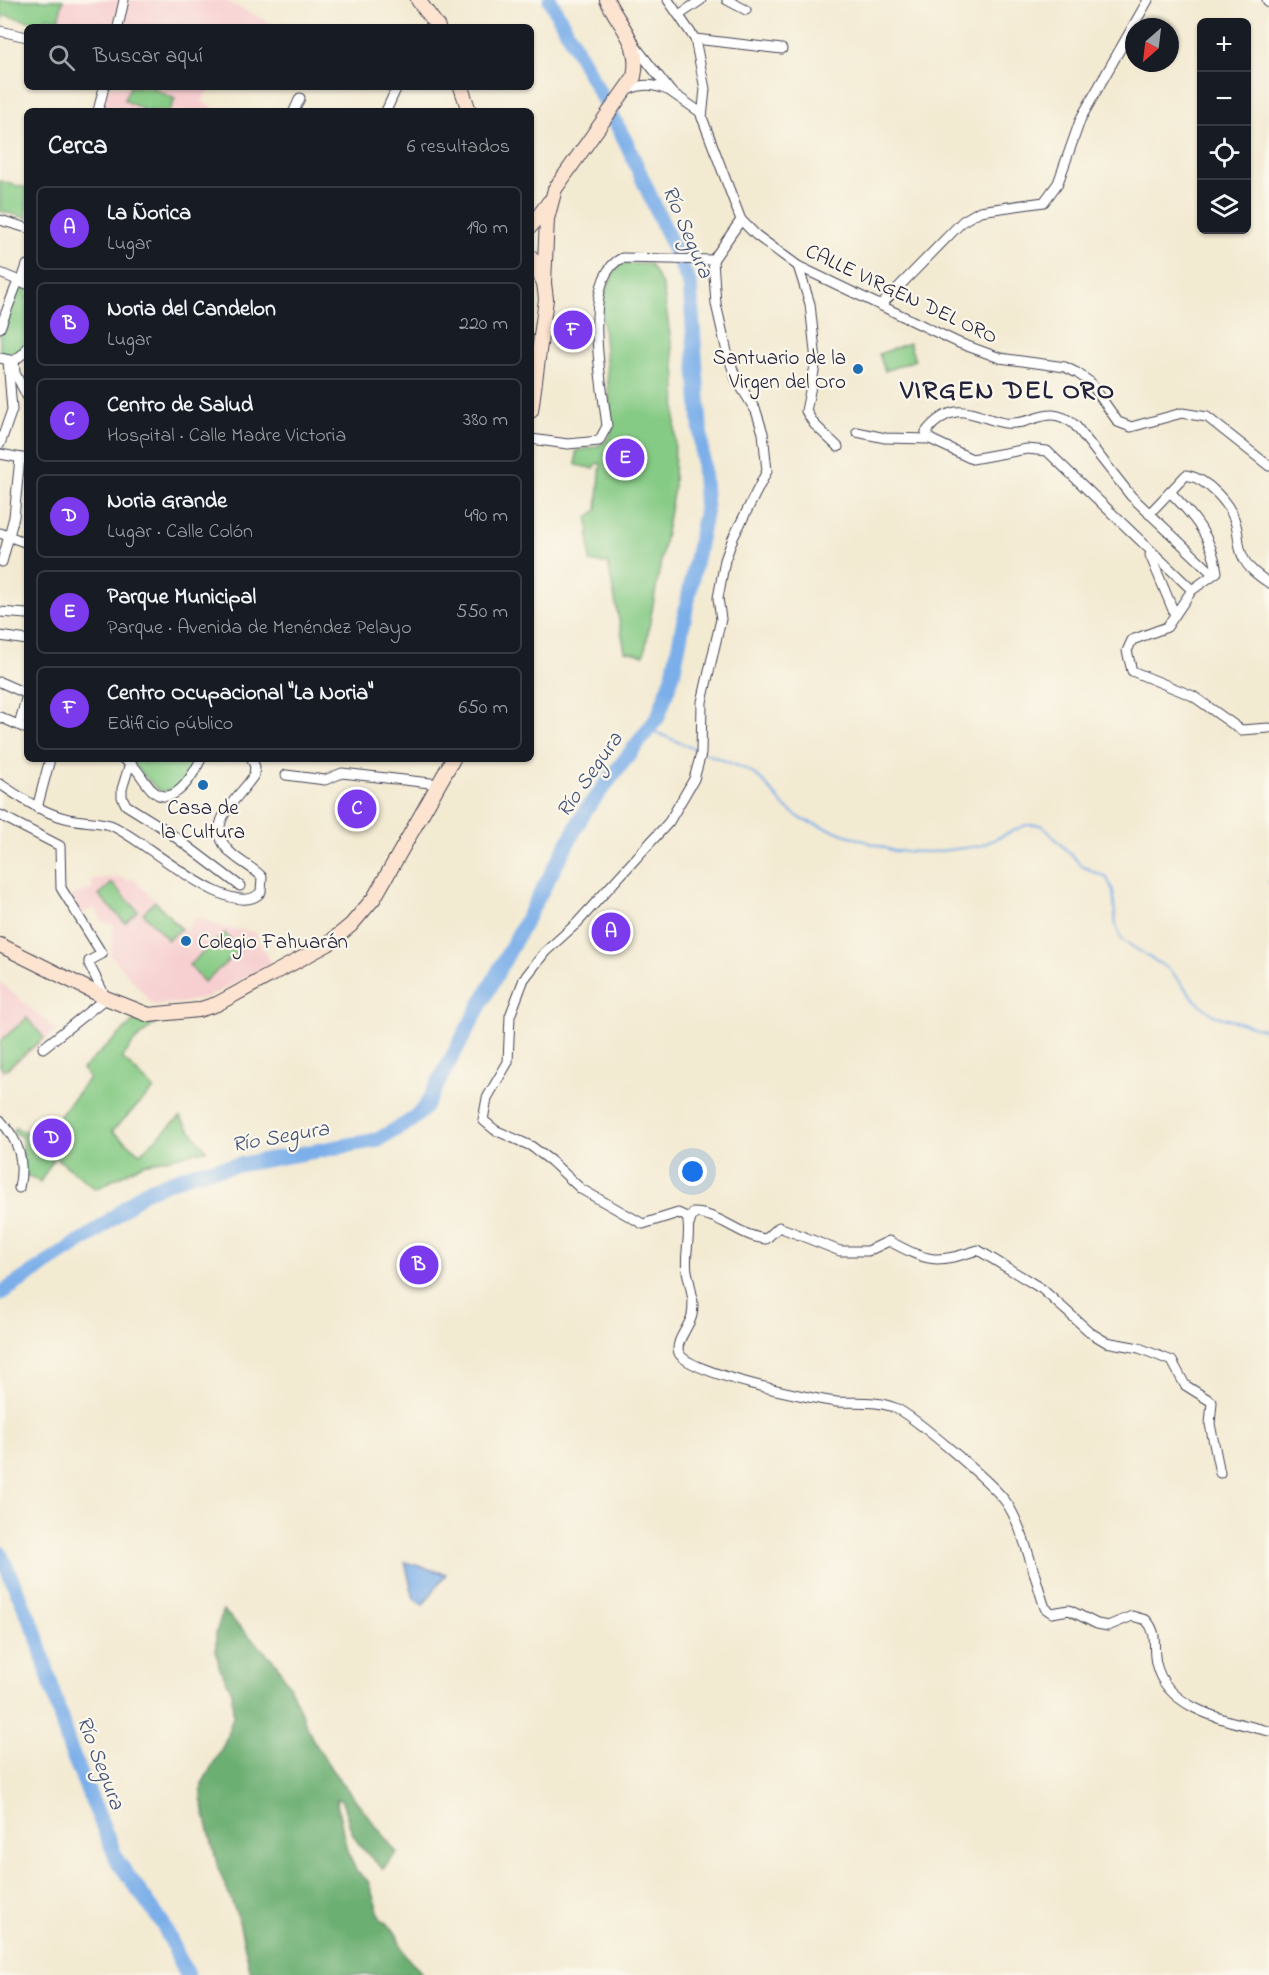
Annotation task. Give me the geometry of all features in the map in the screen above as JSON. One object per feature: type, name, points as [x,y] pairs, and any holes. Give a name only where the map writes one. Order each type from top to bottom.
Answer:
[{"type":"street","points":[[119,24],[124,0]]},
{"type":"street","points":[[418,0],[436,24]]},
{"type":"street","points":[[607,0],[635,46],[671,92]]},
{"type":"street","points":[[668,0],[695,39],[705,89],[702,118]]},
{"type":"street","points":[[680,15],[701,0]]},
{"type":"street","points":[[727,0],[747,10]]},
{"type":"street","points":[[881,304],[963,221],[980,211],[1044,202],[1058,183],[1081,118],[1148,0]]},
{"type":"street","points":[[0,31],[24,37]]},
{"type":"street","points":[[695,39],[782,49]]},
{"type":"street","points":[[534,390],[546,307],[537,219],[575,157],[627,90],[634,77],[637,63],[635,46]]},
{"type":"street","points":[[627,90],[642,84],[657,85],[700,112],[741,220],[708,260],[727,352],[736,379],[756,411],[763,433],[767,471],[733,538],[719,588],[721,619],[705,680],[699,724],[701,753],[694,779],[669,822],[577,923],[544,952],[524,979],[510,1016],[508,1062],[487,1098],[483,1120],[495,1130],[531,1146],[551,1161],[581,1190],[615,1207],[629,1218],[642,1224],[678,1213],[687,1217],[689,1225]]},
{"type":"street","points":[[99,108],[103,90]]},
{"type":"street","points":[[387,108],[396,90]]},
{"type":"street","points":[[462,90],[469,108]]},
{"type":"street","points":[[295,108],[300,98]]},
{"type":"street","points":[[534,234],[541,231],[537,219]]},
{"type":"street","points":[[0,220],[24,227]]},
{"type":"street","name":"CALLE VIRGEN DEL ORO","points":[[741,220],[756,235],[798,266],[881,304],[928,330],[1000,358],[1065,367],[1077,373],[1090,382],[1118,422],[1131,427],[1182,413],[1207,417],[1269,466]]},
{"type":"street","points":[[534,439],[568,444],[599,441],[604,434],[607,426],[597,339],[596,304],[598,292],[610,270],[622,258],[708,260]]},
{"type":"street","points":[[534,263],[544,283]]},
{"type":"street","points":[[798,266],[810,304],[816,361],[806,411],[814,424],[838,447]]},
{"type":"street","points":[[0,273],[22,283],[0,328]]},
{"type":"street","points":[[7,360],[24,351]]},
{"type":"street","points":[[7,360],[24,390]]},
{"type":"street","points":[[0,444],[12,410],[7,360]]},
{"type":"street","points":[[930,440],[926,432],[933,424],[947,414],[958,411],[1012,423],[1024,423],[1044,415],[1064,416],[1075,425],[1131,496],[1215,573]]},
{"type":"street","points":[[857,432],[885,438],[930,440],[972,459],[1027,449],[1047,451],[1192,590]]},
{"type":"street","points":[[0,454],[24,459],[18,495],[4,534],[2,562]]},
{"type":"street","points":[[1149,513],[1186,475],[1205,484],[1231,508],[1243,557],[1255,574],[1269,583]]},
{"type":"street","points":[[1170,492],[1191,513],[1207,536],[1215,554],[1215,573]]},
{"type":"street","points":[[4,534],[24,542]]},
{"type":"street","points":[[1148,550],[1174,615]]},
{"type":"street","points":[[1215,573],[1192,590],[1167,627],[1132,640],[1126,651],[1132,671],[1192,696],[1241,730],[1269,728]]},
{"type":"street","points":[[0,612],[24,614]]},
{"type":"street","points":[[0,636],[24,640]]},
{"type":"street","points":[[0,682],[24,694]]},
{"type":"street","points":[[0,717],[23,727]]},
{"type":"street","points":[[37,808],[49,762]]},
{"type":"street","points":[[127,762],[122,789],[122,797],[126,805],[166,830],[240,886]]},
{"type":"street","points":[[128,762],[141,772],[149,787],[163,795],[175,794],[185,786],[199,762]]},
{"type":"street","points":[[0,784],[37,808],[62,818],[110,825],[216,893],[244,900],[257,897],[263,887],[262,878],[229,851],[222,842],[220,831],[222,816],[254,775],[252,762]]},
{"type":"street","points":[[0,945],[106,998],[150,1015],[198,1010],[239,993],[328,944],[351,926],[374,898],[451,762]]},
{"type":"street","points":[[286,775],[326,780],[342,773],[439,784]]},
{"type":"street","points":[[0,815],[60,846],[61,888],[67,902],[100,950],[99,957],[89,961],[89,964],[106,998]]},
{"type":"street","points":[[43,1048],[106,998]]},
{"type":"street","points":[[0,1120],[15,1140],[22,1156],[23,1168],[19,1188]]},
{"type":"street","points":[[1220,1473],[1210,1424],[1212,1402],[1185,1385],[1172,1361],[1139,1348],[1106,1342],[1091,1333],[1042,1288],[978,1250],[951,1258],[923,1259],[889,1241],[868,1251],[840,1251],[779,1227],[766,1239],[752,1238],[704,1213],[693,1213],[689,1225],[687,1270],[694,1298],[692,1317],[678,1347],[679,1354],[687,1362],[730,1377],[804,1395],[837,1402],[868,1402],[895,1408],[948,1449],[1005,1502],[1045,1608],[1052,1613],[1069,1610],[1097,1624],[1108,1626],[1132,1616],[1146,1620],[1156,1634],[1156,1664],[1160,1676],[1174,1695],[1194,1708],[1269,1731]]},
{"type":"shaded area","points":[[63,0],[119,0],[114,24],[57,24]]},
{"type":"shaded area","points":[[129,0],[224,0],[272,24],[124,24]]},
{"type":"shaded area","points":[[107,90],[208,90],[202,102],[213,108],[103,108]]},
{"type":"shaded area","name":"Colegio Fahuarán","points":[[121,877],[130,881],[132,878],[186,931],[196,917],[225,928],[256,932],[258,941],[272,964],[208,997],[181,1003],[153,1005],[111,955],[114,924],[104,923],[94,907],[82,914],[71,896],[93,889],[91,879]]},
{"type":"shaded area","points":[[0,982],[57,1031],[0,1076]]},
{"type":"green space","points":[[0,0],[63,0],[58,20],[47,17],[42,24],[4,15],[0,23]]},
{"type":"green space","points":[[129,90],[157,90],[175,99],[170,108],[140,108],[124,100]]},
{"type":"green space","points":[[0,181],[24,187],[24,217],[0,211]]},
{"type":"green space","points":[[622,264],[650,264],[663,287],[676,376],[674,488],[644,655],[625,651],[608,563],[590,562],[588,517],[597,510],[601,463],[596,464],[594,469],[576,465],[576,451],[602,444],[612,431],[601,303],[615,270]]},
{"type":"green space","points":[[18,281],[24,283],[24,350],[14,361],[0,358],[0,328]]},
{"type":"green space","points":[[909,343],[915,360],[885,371],[879,354]]},
{"type":"green space","points":[[131,762],[194,763],[179,788],[160,792]]},
{"type":"green space","points":[[112,883],[138,911],[125,923],[99,895]]},
{"type":"green space","points":[[155,901],[181,929],[168,940],[143,913]]},
{"type":"green space","points":[[225,933],[240,951],[204,982],[189,965]]},
{"type":"green space","points":[[27,1018],[44,1038],[4,1071],[0,1066],[0,1041]]},
{"type":"green space","points":[[135,1020],[155,1023],[134,1042],[122,1058],[154,1089],[112,1131],[140,1153],[180,1117],[206,1150],[143,1164],[96,1189],[55,1157],[40,1182],[23,1174],[22,1137],[13,1132],[15,1128],[43,1138],[89,1078],[82,1069]]},
{"type":"green space","points":[[223,1610],[276,1663],[289,1685],[312,1738],[332,1770],[397,1853],[383,1869],[358,1843],[350,1828],[341,1800],[336,1799],[347,1851],[356,1870],[368,1881],[381,1920],[394,1930],[405,1955],[422,1975],[281,1975],[267,1970],[251,1974],[238,1917],[218,1868],[201,1798],[202,1784],[224,1744],[233,1717],[232,1692],[219,1666],[216,1649],[216,1633]]},
{"type":"water","points":[[405,1562],[446,1574],[423,1605],[414,1599]]},
{"type":"waterway","name":"Río Segura","points":[[0,1294],[98,1230],[144,1192],[193,1173],[377,1140],[409,1122],[424,1109],[585,811],[658,717],[673,674],[706,509],[690,285],[626,142],[550,0]]},
{"type":"waterway","points":[[648,729],[699,751]]},
{"type":"waterway","points":[[705,753],[748,770],[761,779],[785,807],[803,820],[894,851],[931,852],[980,846],[1026,825],[1042,825],[1082,866],[1107,878],[1113,891],[1116,926],[1122,940],[1170,970],[1194,999],[1213,1015],[1269,1031]]},
{"type":"waterway","name":"Río Segura","points":[[0,1553],[36,1633],[69,1746],[118,1862],[163,1924],[187,1975]]},
{"type":"place","name":"Centro Ocupacional \"La Noria\"","points":[[573,330]]},
{"type":"place","name":"Santuario de la Virgen del Oro","points":[[858,369]]},
{"type":"place","name":"Parque Municipal","points":[[625,458]]},
{"type":"place","name":"Casa de la Cultura","points":[[203,785]]},
{"type":"place","name":"Centro de Salud","points":[[357,809]]},
{"type":"place","name":"La Ñorica","points":[[611,932]]},
{"type":"place","name":"Colegio Fahuarán","points":[[186,941]]},
{"type":"place","name":"Noria Grande","points":[[52,1138]]},
{"type":"place","name":"Noria del Candelon","points":[[419,1265]]},
{"type":"district","name":"VIRGEN DEL ORO","points":[[1008,389]]}]
